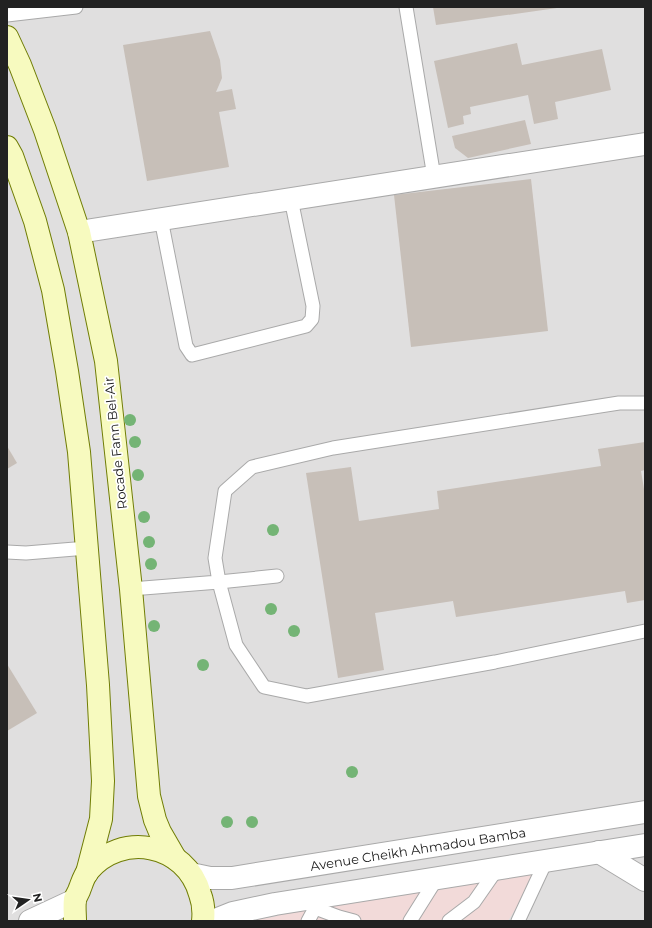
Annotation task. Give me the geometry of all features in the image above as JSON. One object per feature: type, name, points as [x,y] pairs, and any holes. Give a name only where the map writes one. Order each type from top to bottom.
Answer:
[{"type":"main road","name":"Rocade Fann Bel-Air","points":[[7,37],[20,65],[45,130],[79,232],[106,360],[131,589],[149,796],[155,820],[175,858]]},
{"type":"main road","points":[[7,147],[12,156],[35,221],[53,290],[79,452],[98,685],[103,781],[100,819],[87,873],[75,910]]},
{"type":"main road","points":[[87,873],[100,859],[118,850],[138,847],[157,849],[175,858],[191,874],[198,885],[202,901],[203,921]]},
{"type":"street","points":[[79,232],[645,144]]},
{"type":"street","name":"Avenue Cheikh Ahmadou Bamba","points":[[191,874],[210,878],[232,878],[645,812]]},
{"type":"street","points":[[213,921],[233,913],[275,904],[314,903],[437,878],[645,845]]},
{"type":"street","points":[[598,852],[645,880]]},
{"type":"street","points":[[30,921],[75,910]]},
{"type":"lane","points":[[7,15],[76,7]]},
{"type":"lane","points":[[406,7],[434,177]]},
{"type":"lane","points":[[161,219],[186,346],[192,355],[306,326],[312,319],[313,306],[291,199]]},
{"type":"lane","points":[[645,403],[619,403],[341,447],[252,467],[225,491],[214,558],[236,645],[264,687],[307,696],[494,662],[645,631]]},
{"type":"lane","points":[[7,552],[26,553],[87,548]]},
{"type":"lane","points":[[131,589],[277,576]]},
{"type":"lane","points":[[518,921],[546,861]]},
{"type":"lane","points":[[449,921],[474,902],[497,869]]},
{"type":"lane","points":[[410,921],[437,878]]},
{"type":"lane","points":[[308,921],[314,903],[354,921]]},
{"type":"shaded area","points":[[7,7],[645,7],[645,921],[7,921]]},
{"type":"shaded area","points":[[539,871],[508,921],[245,921],[273,917],[299,909]]},
{"type":"building","points":[[433,7],[556,7],[557,8],[436,25]]},
{"type":"building","points":[[210,31],[220,60],[222,78],[216,92],[232,89],[236,109],[219,112],[229,167],[147,181],[123,45]]},
{"type":"building","points":[[517,43],[522,65],[602,49],[611,90],[555,102],[558,119],[534,124],[528,95],[470,107],[471,114],[463,116],[464,124],[448,128],[434,61]]},
{"type":"building","points":[[525,120],[531,144],[468,158],[455,148],[452,136]]},
{"type":"building","points":[[531,179],[548,331],[411,347],[394,195]]},
{"type":"building","points":[[645,442],[645,470],[641,471],[645,495],[645,600],[627,603],[625,591],[456,617],[453,601],[375,613],[384,670],[338,678],[306,473],[351,467],[359,521],[439,509],[437,491],[601,466],[598,449]]},
{"type":"building","points":[[7,446],[17,463],[7,469]]},
{"type":"building","points":[[7,664],[37,713],[7,731]]}]
